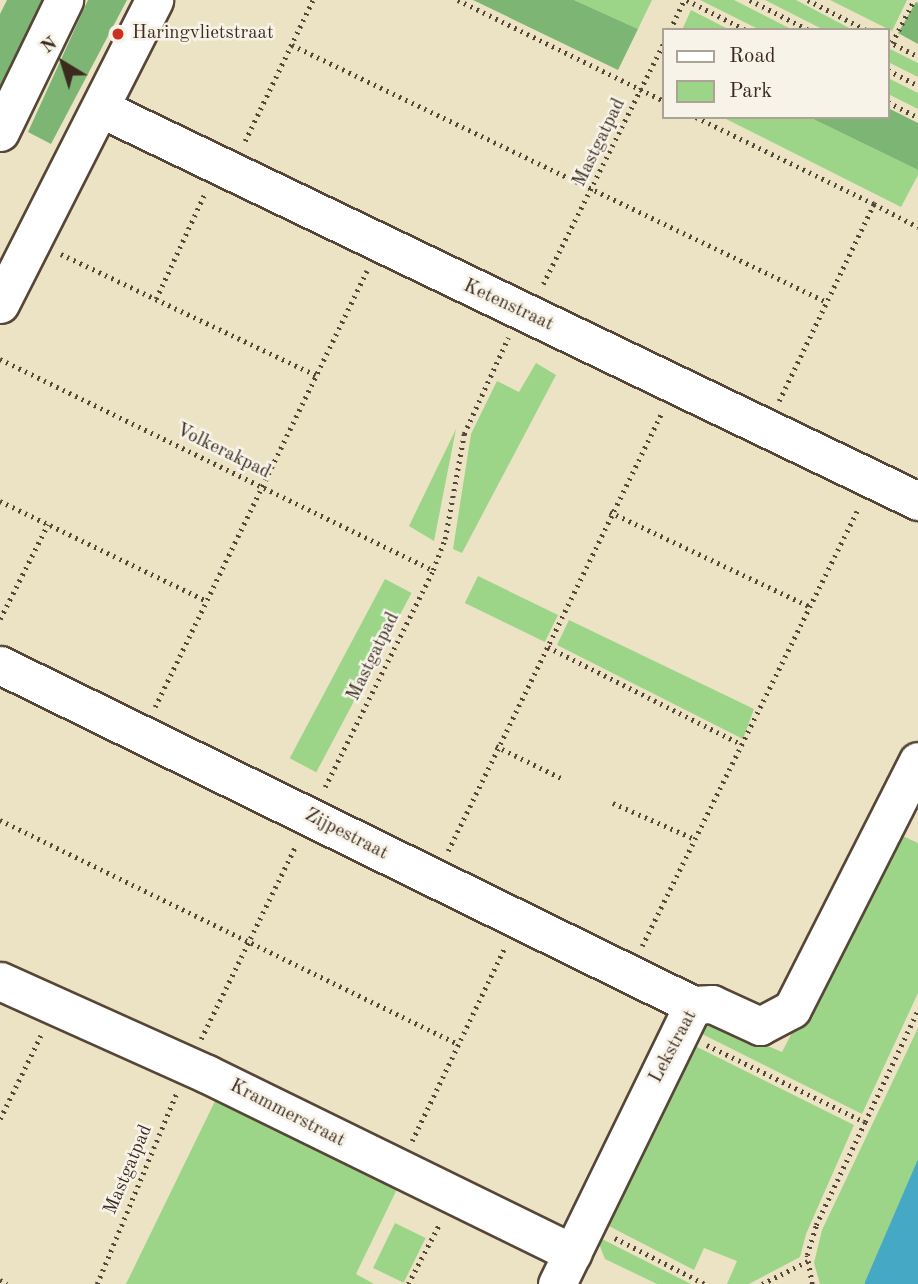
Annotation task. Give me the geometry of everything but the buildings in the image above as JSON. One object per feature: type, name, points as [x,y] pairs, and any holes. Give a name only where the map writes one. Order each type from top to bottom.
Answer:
[{"type":"street","points":[[0,132],[64,0]]},
{"type":"street","points":[[0,304],[154,0]]},
{"type":"street","name":"Ketenstraat","points":[[100,108],[223,170],[918,501]]},
{"type":"street","name":"Zijpestraat","points":[[0,665],[140,737],[629,973],[686,1019]]},
{"type":"street","name":"Lekstraat","points":[[564,1268],[686,1019],[712,1004],[760,1026],[792,1009],[918,761]]},
{"type":"street","name":"Krammerstraat","points":[[0,981],[188,1066],[454,1196],[564,1268]]},
{"type":"path","points":[[156,299],[292,45],[313,0]]},
{"type":"path","points":[[458,0],[662,101]]},
{"type":"path","points":[[671,28],[686,0],[742,28]]},
{"type":"path","points":[[750,0],[804,28]]},
{"type":"path","points":[[808,0],[862,28]]},
{"type":"path","points":[[914,0],[890,42],[918,56]]},
{"type":"path","points":[[292,45],[827,302]]},
{"type":"path","name":"Mastgatpad","points":[[97,1284],[188,1066],[433,570],[445,540],[464,435],[521,312],[543,284],[662,46]]},
{"type":"path","points":[[890,71],[918,85]]},
{"type":"path","points":[[890,103],[918,117]]},
{"type":"path","points":[[700,119],[918,227]]},
{"type":"path","points":[[767,427],[874,204]]},
{"type":"path","points":[[32,240],[316,375]]},
{"type":"path","points":[[140,737],[380,245]]},
{"type":"path","name":"Volkerakpad","points":[[0,359],[433,570]]},
{"type":"path","points":[[435,879],[496,746],[548,647],[610,512],[677,384]]},
{"type":"path","points":[[629,973],[872,480]]},
{"type":"path","points":[[0,501],[208,601]]},
{"type":"path","points":[[610,512],[809,606]]},
{"type":"path","points":[[0,619],[48,524]]},
{"type":"path","points":[[548,647],[741,744]]},
{"type":"path","points":[[496,746],[563,779]]},
{"type":"path","points":[[613,803],[695,839]]},
{"type":"path","points":[[0,820],[458,1044]]},
{"type":"path","points":[[398,1170],[519,919]]},
{"type":"path","points":[[0,1119],[55,1007]]},
{"type":"path","points":[[812,1284],[808,1261],[816,1225],[918,1010]]},
{"type":"path","points":[[686,1019],[866,1120]]},
{"type":"path","points":[[408,1284],[454,1196]]},
{"type":"path","points":[[611,1235],[705,1284]]},
{"type":"path","points":[[762,1284],[808,1261]]},
{"type":"path","points":[[0,1280],[8,1284]]},
{"type":"green space","points":[[7,0],[45,0],[0,92],[0,14]]},
{"type":"green space","points":[[88,0],[127,0],[51,144],[28,132]]},
{"type":"green space","points":[[473,0],[574,0],[638,29],[618,70]]},
{"type":"green space","points":[[574,0],[652,0],[638,29]]},
{"type":"green space","points":[[700,0],[734,0],[789,28],[756,28]]},
{"type":"green space","points":[[765,0],[796,0],[849,28],[820,28]]},
{"type":"green space","points":[[830,0],[907,0],[892,31]]},
{"type":"green space","points":[[916,2],[918,3],[918,44],[898,33]]},
{"type":"green space","points":[[691,10],[726,28],[683,28]]},
{"type":"green space","points":[[890,49],[918,63],[918,77],[890,63]]},
{"type":"green space","points":[[890,79],[918,93],[918,109],[890,95]]},
{"type":"green space","points":[[890,109],[918,123],[918,170],[813,119],[890,119]]},
{"type":"green space","points":[[726,119],[813,119],[918,170],[901,207]]},
{"type":"green space","points":[[536,363],[556,375],[462,553],[453,549],[471,434],[497,381],[519,392]]},
{"type":"green space","points":[[456,429],[434,541],[409,526]]},
{"type":"green space","points":[[478,576],[558,615],[545,642],[465,603]]},
{"type":"green space","points":[[385,579],[411,593],[316,772],[290,758]]},
{"type":"green space","points":[[569,620],[754,709],[743,739],[557,645]]},
{"type":"green space","points":[[896,833],[918,843],[918,993],[862,1114],[694,1030],[704,1023],[718,1025],[782,1052]]},
{"type":"green space","points":[[918,1028],[918,1159],[865,1284],[820,1284],[814,1263],[822,1230]]},
{"type":"green space","points":[[687,1042],[854,1125],[806,1234],[800,1257],[749,1284],[727,1284],[737,1261],[704,1248],[694,1270],[603,1223]]},
{"type":"green space","points":[[217,1097],[399,1185],[356,1274],[374,1284],[126,1284]]},
{"type":"green space","points":[[395,1223],[426,1238],[404,1283],[373,1268]]},
{"type":"green space","points":[[596,1236],[691,1284],[657,1284],[605,1259]]},
{"type":"water","points":[[918,1159],[918,1284],[865,1284],[865,1282]]},
{"type":"place","name":"Haringvlietstraat","points":[[118,34]]}]
